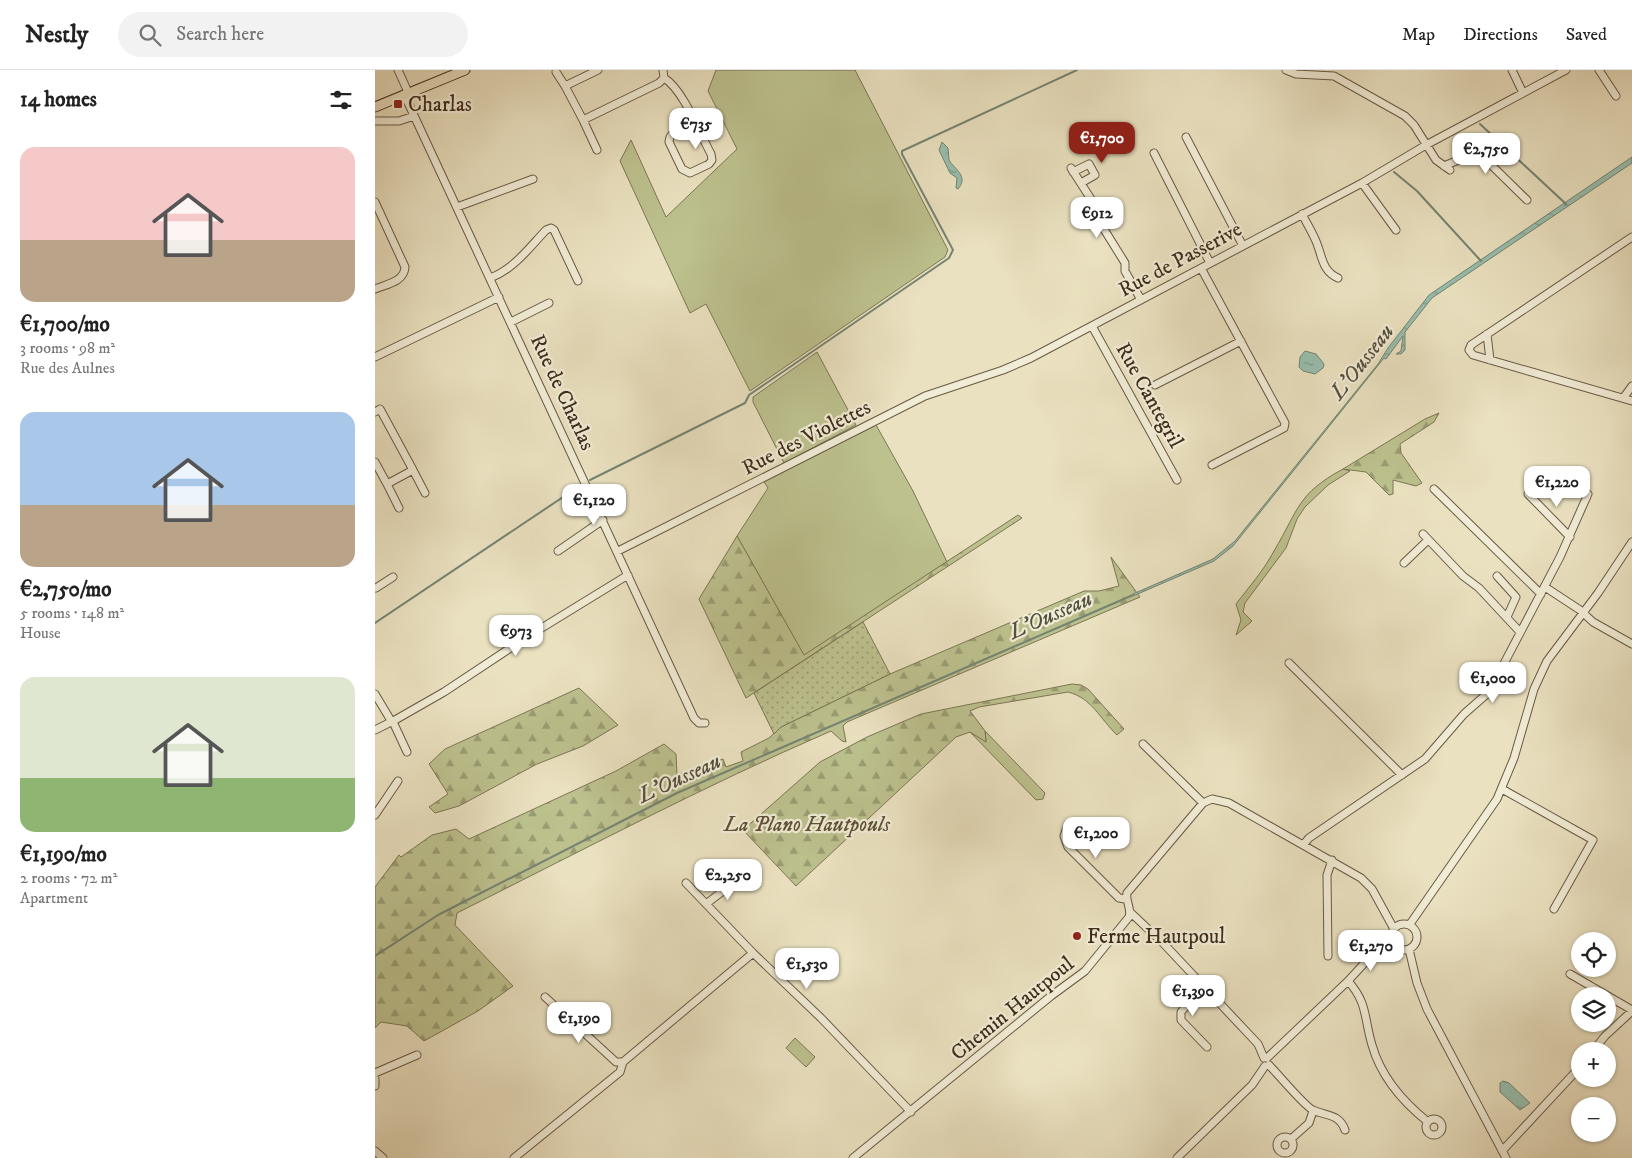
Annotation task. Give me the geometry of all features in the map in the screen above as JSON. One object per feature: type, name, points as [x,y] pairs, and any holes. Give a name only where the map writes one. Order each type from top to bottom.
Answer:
[{"type":"main road","points":[[375,107],[465,70]]},
{"type":"street","name":"Rue de Charlas","points":[[398,70],[414,116],[618,551],[694,718],[699,723],[705,723]]},
{"type":"street","points":[[565,86],[598,70]]},
{"type":"street","points":[[663,70],[664,78],[675,86],[711,154],[712,160],[709,164],[690,173],[682,169],[669,142],[670,137],[689,113]]},
{"type":"street","points":[[1286,70],[1296,74],[1337,78],[1408,118],[1436,160],[1447,168],[1473,154],[1481,155],[1527,200]]},
{"type":"street","points":[[1512,70],[1523,93]]},
{"type":"street","name":"Rue de Passerive","points":[[1015,366],[1243,246],[1567,70]]},
{"type":"street","points":[[1599,70],[1616,96]]},
{"type":"street","points":[[556,72],[583,120],[597,150]]},
{"type":"street","points":[[583,120],[659,83],[664,78]]},
{"type":"street","points":[[375,121],[399,121],[414,116]]},
{"type":"street","points":[[1186,137],[1243,246]]},
{"type":"street","points":[[1153,153],[1210,263]]},
{"type":"street","points":[[1081,183],[1095,176],[1089,164],[1072,170],[1096,208],[1115,248],[1125,263],[1125,271],[1141,300]]},
{"type":"street","points":[[457,207],[533,179]]},
{"type":"street","points":[[1362,182],[1396,230]]},
{"type":"street","points":[[375,202],[403,260],[405,272],[399,279],[375,289]]},
{"type":"street","points":[[1302,214],[1316,240],[1324,265],[1329,272],[1338,278]]},
{"type":"street","points":[[375,219],[381,220],[385,224]]},
{"type":"street","points":[[490,278],[502,273],[515,264],[546,230],[551,228],[554,230],[577,281]]},
{"type":"street","points":[[1632,237],[1471,345],[1469,350],[1473,355],[1624,397],[1632,401]]},
{"type":"street","points":[[1201,268],[1285,423],[1284,428],[1213,465]]},
{"type":"street","points":[[375,357],[499,297]]},
{"type":"street","points":[[511,322],[549,304]]},
{"type":"street","name":"Rue Cantegril","points":[[1092,326],[1177,480]]},
{"type":"street","points":[[1487,334],[1490,360]]},
{"type":"street","points":[[1155,385],[1241,341]]},
{"type":"street","name":"Rue des Violettes","points":[[618,551],[925,396],[1015,366]]},
{"type":"street","points":[[1624,397],[1632,386]]},
{"type":"street","points":[[375,412],[381,409],[425,493]]},
{"type":"street","points":[[375,462],[399,508]]},
{"type":"street","points":[[387,484],[413,470]]},
{"type":"street","points":[[1434,489],[1541,594]]},
{"type":"street","points":[[1528,494],[1569,537]]},
{"type":"street","points":[[1304,844],[1309,838],[1425,759],[1465,714],[1486,696],[1545,587],[1588,494]]},
{"type":"street","points":[[558,551],[603,520]]},
{"type":"street","points":[[1403,563],[1425,537],[1520,632]]},
{"type":"street","points":[[1410,924],[1478,829],[1502,788],[1540,675],[1554,650],[1632,542]]},
{"type":"street","points":[[375,730],[444,692],[527,637],[628,575]]},
{"type":"street","points":[[1497,576],[1516,598],[1516,602],[1507,617]]},
{"type":"street","points":[[375,588],[393,577]]},
{"type":"street","points":[[1545,587],[1593,622],[1632,644]]},
{"type":"street","points":[[1289,663],[1402,775]]},
{"type":"street","points":[[375,694],[392,721],[407,752]]},
{"type":"street","points":[[1143,744],[1203,803]]},
{"type":"street","points":[[375,815],[398,781]]},
{"type":"street","points":[[1502,788],[1593,840],[1553,909]]},
{"type":"street","points":[[1125,899],[1134,883],[1203,803],[1212,799],[1229,803],[1352,871],[1368,884],[1394,929]]},
{"type":"street","points":[[1067,824],[1064,836],[1068,846],[1119,898],[1125,899]]},
{"type":"street","points":[[1328,956],[1327,875],[1332,860]]},
{"type":"street","points":[[706,904],[736,881]]},
{"type":"street","points":[[686,883],[753,953],[821,1018],[911,1112]]},
{"type":"street","points":[[1125,899],[1130,912],[1163,943],[1261,1047],[1266,1062],[1313,1111],[1341,1121],[1345,1130]]},
{"type":"street","name":"Chemin Hautpoul","points":[[853,1158],[1051,996],[1085,972],[1119,930],[1130,912]]},
{"type":"street","points":[[1403,924],[1410,924],[1416,931],[1415,945],[1409,949],[1399,948],[1392,942],[1391,935],[1394,929],[1403,924]]},
{"type":"street","points":[[1177,1158],[1252,1085],[1266,1062],[1371,956],[1392,942]]},
{"type":"street","points":[[1409,949],[1417,983],[1427,1009],[1506,1158]]},
{"type":"street","points":[[514,1158],[620,1072],[623,1062],[753,953]]},
{"type":"street","points":[[1569,974],[1632,1011],[1600,1042]]},
{"type":"street","points":[[1348,981],[1357,991],[1364,1005],[1372,1046],[1381,1066],[1400,1096],[1428,1122]]},
{"type":"street","points":[[1204,986],[1181,1012],[1181,1020],[1207,1047]]},
{"type":"street","points":[[545,997],[616,1062],[623,1062]]},
{"type":"street","points":[[375,1073],[417,1055]]},
{"type":"street","points":[[1501,1151],[1571,1077]]},
{"type":"street","points":[[375,1079],[375,1086]]},
{"type":"street","points":[[1291,1139],[1309,1123],[1313,1111]]},
{"type":"street","points":[[375,1151],[383,1158]]},
{"type":"green space","points":[[716,70],[855,70],[948,250],[945,257],[750,391],[706,304],[690,313],[620,161],[631,140],[666,217],[737,149],[708,91]]},
{"type":"green space","points":[[817,352],[856,425],[784,463],[753,402],[753,397]]},
{"type":"green space","points":[[1439,413],[1434,422],[1400,444],[1401,453],[1422,483],[1416,486],[1393,480],[1393,494],[1389,495],[1366,472],[1343,469],[1425,419]]},
{"type":"green space","points":[[876,425],[913,491],[947,562],[804,656],[737,536],[768,488],[764,482]]},
{"type":"green space","points":[[1343,469],[1350,471],[1328,485],[1305,507],[1297,519],[1286,548],[1245,603],[1243,612],[1252,621],[1236,635],[1241,620],[1236,604],[1266,565],[1295,513],[1308,495],[1316,486]]},
{"type":"green space","points":[[1018,515],[1022,518],[746,698],[699,599],[737,536],[804,655]]},
{"type":"green space","points":[[1111,557],[1140,597],[847,722],[843,726],[846,742],[842,741],[831,731],[690,796],[457,913],[455,925],[513,986],[478,1011],[424,1041],[407,1026],[381,1022],[375,1028],[375,887],[399,855],[401,857],[432,835],[456,829],[469,839],[616,771],[664,744],[676,754],[677,775],[723,759],[726,767],[743,761],[741,752],[769,738],[781,727],[890,674],[1084,591],[1099,591],[1119,586]]},
{"type":"green space","points":[[863,622],[890,674],[781,727],[774,734],[754,693]]},
{"type":"green space","name":"La Plano Hautpouls","points":[[1072,684],[1081,685],[1088,689],[1124,729],[1117,735],[1090,704],[1068,692],[979,707],[970,711],[985,731],[986,742],[970,732],[956,737],[796,886],[743,830],[820,762],[867,737],[921,714]]},
{"type":"green space","points":[[579,688],[618,725],[583,746],[537,764],[459,806],[435,813],[429,807],[448,794],[429,764],[445,749]]},
{"type":"green space","points":[[985,731],[1045,793],[1043,799],[1036,800],[970,732],[986,741]]},
{"type":"green space","points":[[795,1038],[815,1057],[806,1067],[786,1048]]},
{"type":"water","points":[[942,142],[948,148],[949,160],[962,177],[958,189],[956,188],[957,178],[950,173],[939,150]]},
{"type":"water","points":[[1632,157],[1632,163],[1432,298],[1405,332],[1405,350],[1401,354],[1396,354],[1401,351],[1403,336],[1233,546],[1214,561],[1133,596],[1133,594],[1213,559],[1235,541],[1378,364],[1429,295]]},
{"type":"water","points":[[1305,351],[1316,354],[1324,364],[1323,368],[1315,374],[1303,371],[1299,367],[1300,357]]},
{"type":"water","points":[[1503,1081],[1509,1083],[1530,1103],[1520,1110],[1500,1092],[1500,1083]]},
{"type":"waterway","points":[[590,480],[745,403],[749,395],[949,258],[953,250],[902,151],[1077,70]]},
{"type":"waterway","points":[[1480,124],[1566,204]]},
{"type":"waterway","points":[[1394,172],[1417,191],[1481,261]]},
{"type":"waterway","points":[[375,623],[581,485]]},
{"type":"waterway","name":"L'Ousseau","points":[[375,956],[438,915],[677,793],[1133,595]]},
{"type":"place","name":"Charlas","points":[[398,104]]},
{"type":"place","name":"Ferme Hautpoul","points":[[1077,936]]}]
